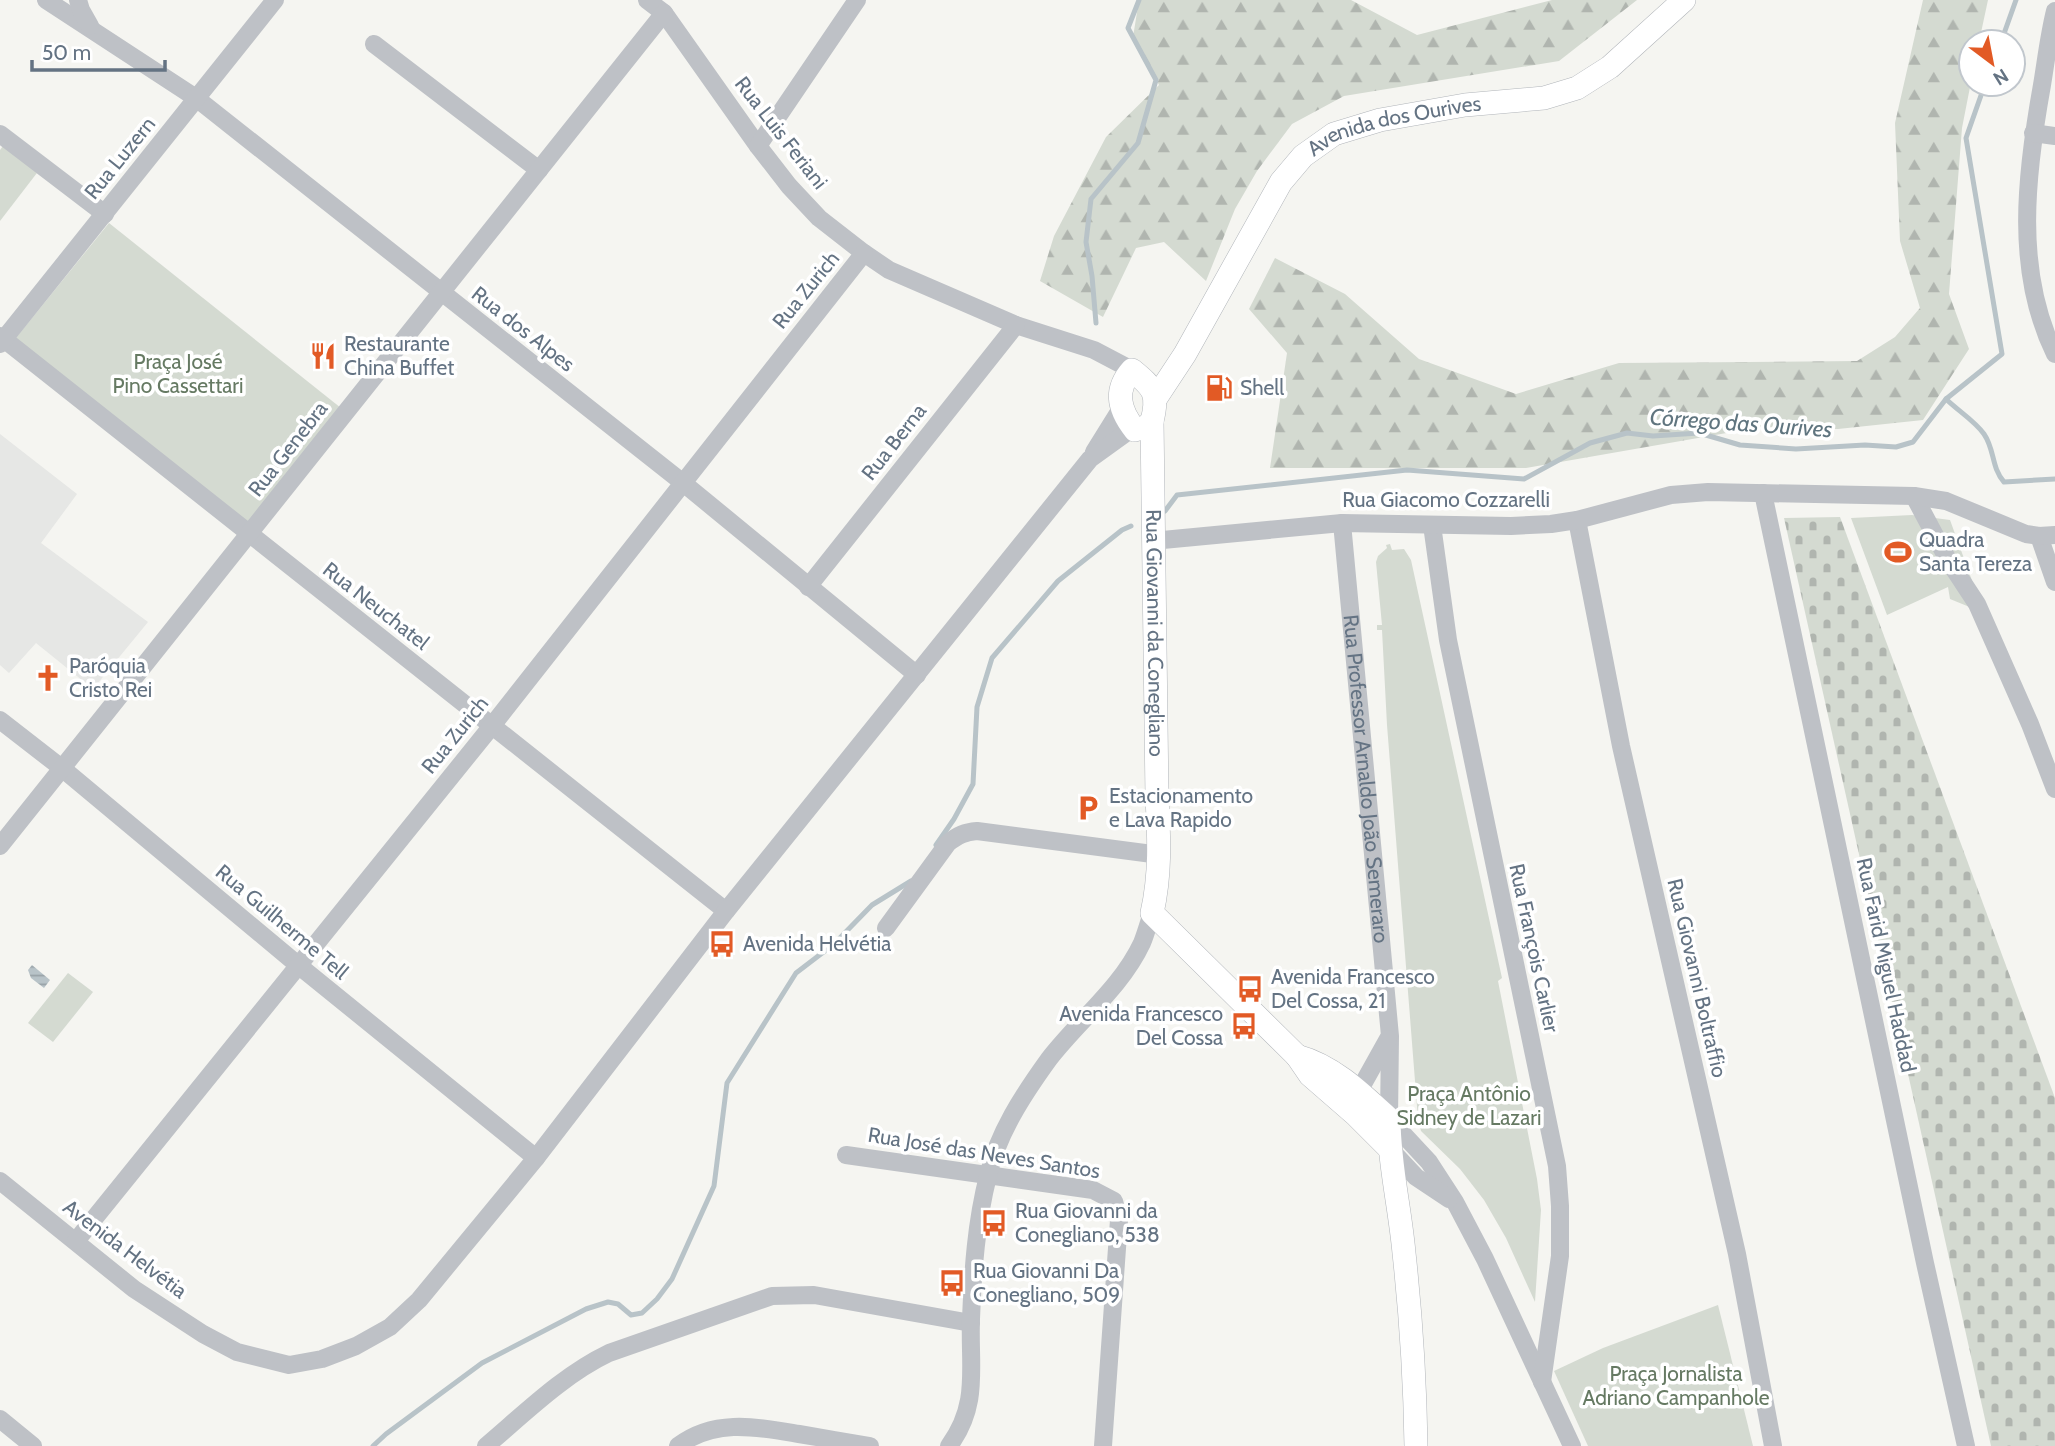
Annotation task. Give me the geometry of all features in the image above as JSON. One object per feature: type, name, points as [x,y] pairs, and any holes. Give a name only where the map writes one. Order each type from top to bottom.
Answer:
[{"type":"main road","name":"Avenida dos Ourives","points":[[1156,398],[1185,354],[1281,182],[1303,156],[1334,134],[1380,120],[1465,105],[1544,98],[1577,88],[1610,67],[1684,0]]},
{"type":"main road","points":[[1129,386],[1185,354]]},
{"type":"main road","points":[[1129,386],[1150,386],[1156,398],[1142,426]]},
{"type":"main road","points":[[1129,386],[1142,426]]},
{"type":"main road","name":"Rua Giovanni da Conegliano","points":[[1142,426],[1151,475],[1160,855],[1152,913]]},
{"type":"main road","points":[[1152,913],[1297,1056],[1310,1075],[1389,1148]]},
{"type":"main road","points":[[1297,1056],[1317,1061],[1359,1091],[1389,1119]]},
{"type":"main road","name":"Rua Professor Arnaldo João Semeraro","points":[[1389,1119],[1389,1148],[1404,1250],[1415,1380],[1416,1446]]},
{"type":"street","name":"Rua dos Alpes","points":[[46,0],[197,98],[682,482],[917,675]]},
{"type":"street","points":[[78,0],[92,29]]},
{"type":"street","name":"Rua Luzern","points":[[1,339],[275,0]]},
{"type":"street","name":"Rua Luis Feriani","points":[[647,0],[664,13],[758,146],[789,186],[819,218],[889,270],[1016,325],[1094,350],[1129,386]]},
{"type":"street","points":[[758,146],[857,0]]},
{"type":"street","points":[[2055,11],[2033,133],[2027,246],[2030,278],[2055,354]]},
{"type":"street","name":"Rua Genebra","points":[[0,846],[664,13]]},
{"type":"street","points":[[374,44],[539,170]]},
{"type":"street","points":[[2033,133],[2055,136]]},
{"type":"street","points":[[0,134],[104,214]]},
{"type":"street","name":"Rua Zurich","points":[[76,1241],[491,727],[864,253]]},
{"type":"street","name":"Rua Berna","points":[[808,587],[1016,325]]},
{"type":"street","name":"Rua Neuchatel","points":[[1,339],[726,911]]},
{"type":"street","points":[[1090,459],[1129,386]]},
{"type":"street","name":"Avenida Helvétia","points":[[0,1181],[134,1290],[203,1334],[237,1352],[289,1365],[322,1359],[356,1346],[390,1327],[419,1300],[536,1158],[726,911],[1090,459],[1142,426]]},
{"type":"street","name":"Rua Giacomo Cozzarelli","points":[[1152,541],[1342,523],[1511,526],[1577,520],[1671,495],[1708,492],[1914,496],[1946,501],[2007,527],[2047,536]]},
{"type":"street","name":"Rua Farid Miguel Haddad","points":[[1763,494],[1966,1446]]},
{"type":"street","points":[[1914,496],[1948,560],[1977,604],[2030,724],[2055,789]]},
{"type":"street","name":"Rua Giovanni Boltraffio","points":[[1577,520],[1621,746],[1737,1254],[1773,1446]]},
{"type":"street","name":"Rua Professor Arnaldo João Semeraro","points":[[1342,523],[1390,1036],[1389,1119]]},
{"type":"street","name":"Rua François Carlier","points":[[1432,525],[1448,640],[1556,1166],[1560,1206],[1560,1256],[1542,1382]]},
{"type":"street","points":[[2047,536],[2055,582]]},
{"type":"street","name":"Rua Guilherme Tell","points":[[0,720],[536,1158]]},
{"type":"street","points":[[886,928],[936,857],[958,835],[977,831],[1160,855]]},
{"type":"street","name":"Rua Giovanni da Conegliano","points":[[948,1446],[961,1430],[970,1401],[976,1236],[988,1175],[1002,1135],[1050,1058],[1118,982],[1142,944],[1152,913]]},
{"type":"street","points":[[1356,1115],[1359,1091],[1390,1036]]},
{"type":"street","points":[[1389,1119],[1429,1162],[1455,1202],[1485,1259],[1571,1445]]},
{"type":"street","points":[[1389,1148],[1416,1177],[1455,1202]]},
{"type":"street","name":"Rua José das Neves Santos","points":[[846,1155],[1093,1190],[1114,1201],[1119,1220],[1103,1446]]},
{"type":"street","points":[[486,1446],[573,1373],[591,1362],[609,1353],[772,1296],[814,1295],[971,1323]]},
{"type":"street","points":[[0,1419],[33,1446]]},
{"type":"street","points":[[678,1446],[705,1430],[727,1426],[753,1426],[870,1446]]},
{"type":"shaded area","points":[[0,434],[77,494],[41,543],[148,622],[93,689],[36,643],[9,673],[0,665]]},
{"type":"shaded area","points":[[32,965],[50,980],[44,988],[31,978],[28,970]]},
{"type":"green space","points":[[1139,0],[1351,0],[1417,35],[1552,0],[1637,0],[1559,61],[1344,96],[1292,124],[1257,171],[1235,209],[1206,281],[1164,242],[1136,248],[1103,317],[1040,281],[1054,236],[1106,137],[1159,85],[1133,37]]},
{"type":"green space","points":[[1923,0],[1988,0],[1982,28],[1957,28],[1957,98],[1968,98],[1962,128],[1949,294],[1969,349],[1923,420],[1838,429],[1761,427],[1526,468],[1270,468],[1287,353],[1249,309],[1275,258],[1345,294],[1419,359],[1516,394],[1619,363],[1857,361],[1895,337],[1920,308],[1900,241],[1895,123]]},
{"type":"green space","points":[[6,142],[40,169],[0,221],[0,150]]},
{"type":"green space","name":"Praça José Pino Cassettari","points":[[109,223],[341,408],[247,525],[15,339]]},
{"type":"green space","name":"Quadra Santa Tereza","points":[[1912,515],[1950,520],[1978,597],[1972,608],[1950,599],[1948,587],[1887,615],[1851,518]]},
{"type":"green space","points":[[1840,517],[2055,1098],[2055,1446],[1991,1446],[1784,518]]},
{"type":"green space","name":"Praça Antônio Sidney de Lazari","points":[[1390,544],[1392,550],[1404,549],[1411,560],[1502,978],[1498,981],[1541,1210],[1535,1302],[1506,1238],[1484,1200],[1460,1169],[1421,1131],[1418,1119],[1382,630],[1377,630],[1377,625],[1382,625],[1376,562],[1378,556],[1387,548],[1386,545]]},
{"type":"green space","points":[[68,973],[93,992],[53,1042],[28,1023]]},
{"type":"green space","name":"Praça Jornalista Adriano Campanhole","points":[[1718,1305],[1753,1446],[1588,1446],[1554,1371],[1603,1348]]},
{"type":"waterway","points":[[1096,323],[1086,242],[1091,199],[1138,143],[1156,80],[1128,28],[1139,0]]},
{"type":"waterway","points":[[2006,28],[2016,0]]},
{"type":"waterway","points":[[1946,399],[2002,354],[1966,138],[1980,98]]},
{"type":"waterway","name":"Córrego das Ourives","points":[[1165,511],[1177,495],[1407,470],[1524,479],[1590,443],[1627,433],[1653,436],[1699,433],[1740,445],[1796,449],[1865,445],[1896,447],[1913,442],[1946,399],[1984,434],[2004,482],[2055,479]]},
{"type":"waterway","name":"Córrego das Ourives","points":[[936,845],[973,784],[977,707],[992,658],[1058,581],[1122,530],[1131,526]]},
{"type":"waterway","name":"Córrego das Ourives","points":[[373,1446],[482,1363],[586,1309],[608,1302],[618,1304],[631,1315],[642,1313],[657,1299],[672,1279],[714,1186],[727,1083],[796,973],[834,944],[872,905],[911,881]]},
{"type":"place","name":"Restaurante China Buffet","points":[[323,356]]},
{"type":"place","name":"Shell","points":[[1219,388]]},
{"type":"place","name":"Quadra Santa Tereza","points":[[1898,552]]},
{"type":"place","name":"Paróquia Cristo Rei","points":[[48,678]]},
{"type":"place","name":"Estacionamento e Lava Rapido","points":[[1088,808]]},
{"type":"place","name":"Avenida Helvétia","points":[[722,944]]},
{"type":"place","name":"Avenida Francesco Del Cossa, 21","points":[[1250,989]]},
{"type":"place","name":"Avenida Francesco Del Cossa","points":[[1244,1026]]},
{"type":"place","name":"Rua Giovanni da Conegliano, 538","points":[[994,1223]]},
{"type":"place","name":"Rua Giovanni Da Conegliano, 509","points":[[952,1283]]}]
